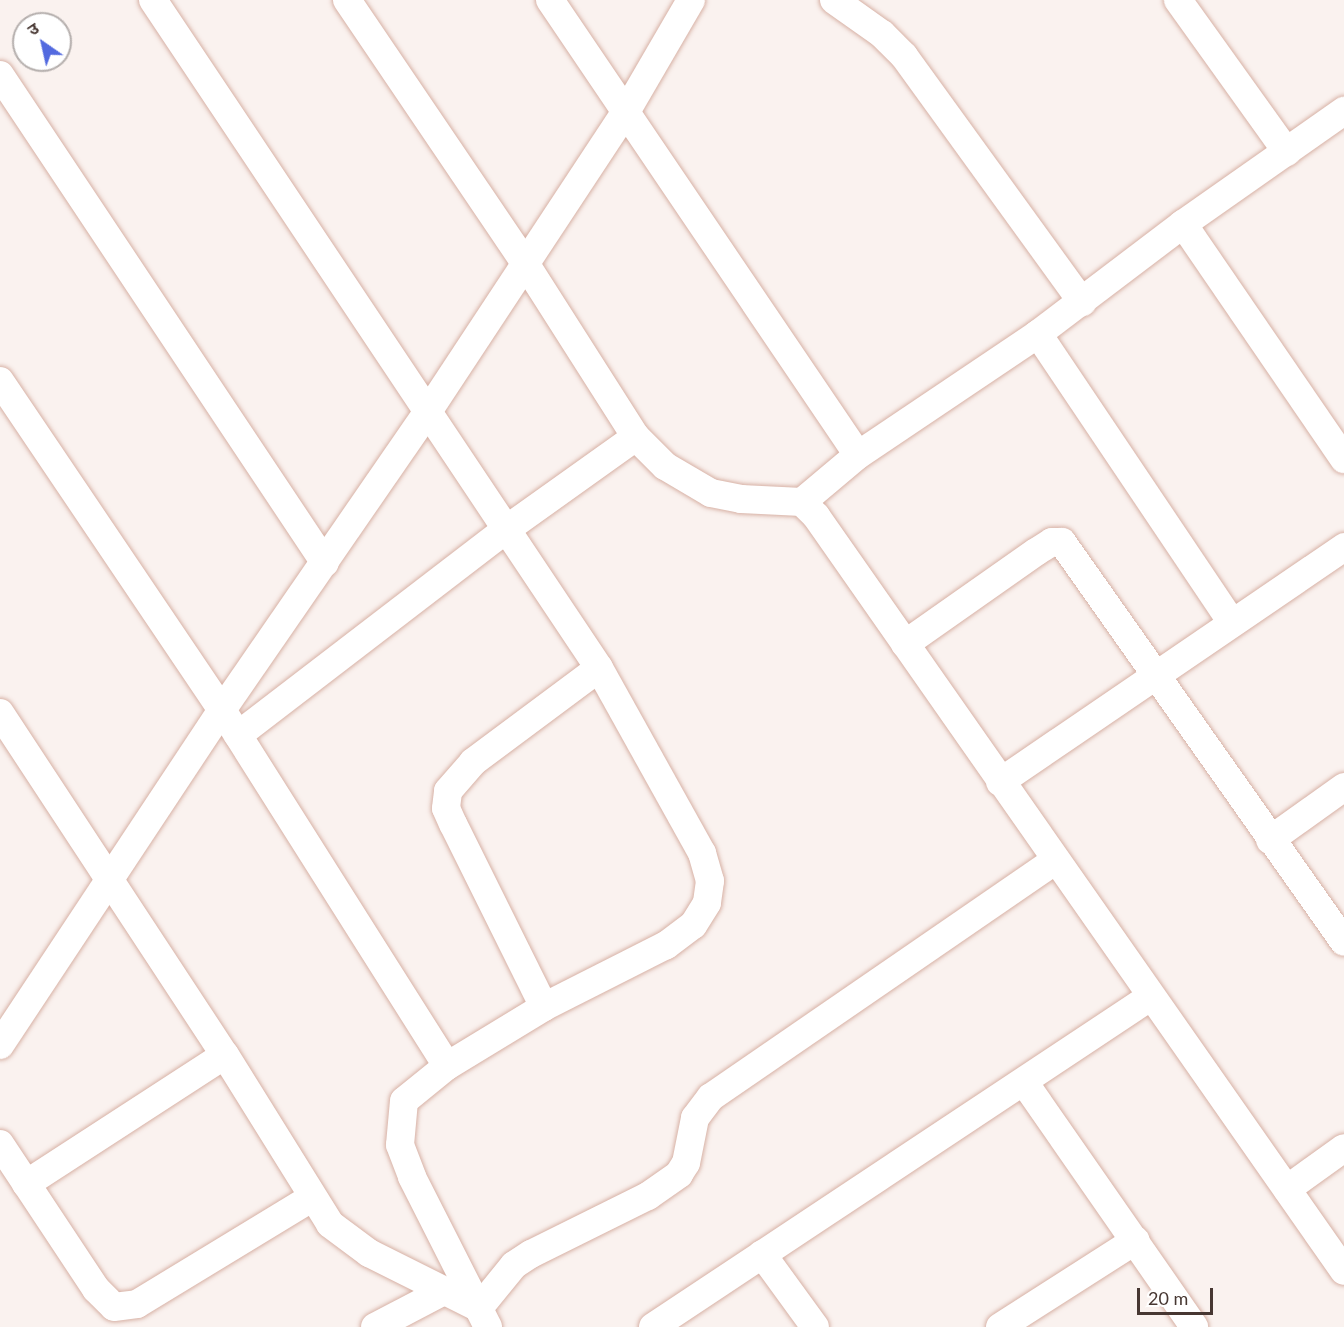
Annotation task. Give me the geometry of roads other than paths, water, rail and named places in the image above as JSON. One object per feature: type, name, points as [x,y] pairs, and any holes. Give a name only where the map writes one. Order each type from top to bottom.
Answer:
[{"type":"street","points":[[153,0],[504,531],[599,668],[702,853],[710,881],[707,903],[693,925],[666,945],[544,1007],[447,1066],[404,1101],[399,1121],[400,1145],[411,1177],[484,1318]]},
{"type":"street","points":[[347,0],[525,262],[636,437],[665,466],[711,493],[741,499],[802,502],[816,516],[1150,997],[1344,1271]]},
{"type":"street","points":[[550,0],[627,110],[858,455]]},
{"type":"street","points":[[0,1045],[222,710],[427,413],[627,110],[691,0]]},
{"type":"street","points":[[834,0],[882,34],[904,56],[1082,302]]},
{"type":"street","points":[[1178,0],[1287,152]]},
{"type":"street","points":[[0,75],[325,563]]},
{"type":"street","points":[[802,502],[858,455],[1038,334],[1183,224],[1344,111]]},
{"type":"street","points":[[1183,224],[1344,459]]},
{"type":"street","points":[[1038,334],[1232,623]]},
{"type":"street","points":[[0,381],[222,710],[447,1066]]},
{"type":"street","points":[[238,735],[504,531],[636,437]]},
{"type":"street","points":[[904,644],[1036,552],[1053,542],[1062,542],[1344,942]]},
{"type":"street","points":[[1000,782],[1344,547]]},
{"type":"street","points":[[544,1007],[453,824],[447,808],[448,791],[473,762],[599,668]]},
{"type":"street","points":[[0,713],[111,878],[225,1055],[311,1198],[330,1224],[348,1241],[444,1291],[484,1318]]},
{"type":"street","points":[[1270,840],[1344,787]]},
{"type":"street","points":[[484,1318],[510,1270],[531,1254],[648,1196],[679,1174],[686,1163],[695,1118],[711,1097],[1055,861]]},
{"type":"street","points":[[653,1327],[1150,997]]},
{"type":"street","points":[[26,1184],[225,1055]]},
{"type":"street","points":[[1024,1082],[1136,1240],[1194,1327]]},
{"type":"street","points":[[0,1144],[104,1300],[124,1309],[311,1198]]},
{"type":"street","points":[[1287,1189],[1344,1148]]},
{"type":"street","points":[[1000,1327],[1136,1240]]},
{"type":"street","points":[[762,1254],[815,1327]]},
{"type":"street","points":[[375,1327],[444,1291]]}]
